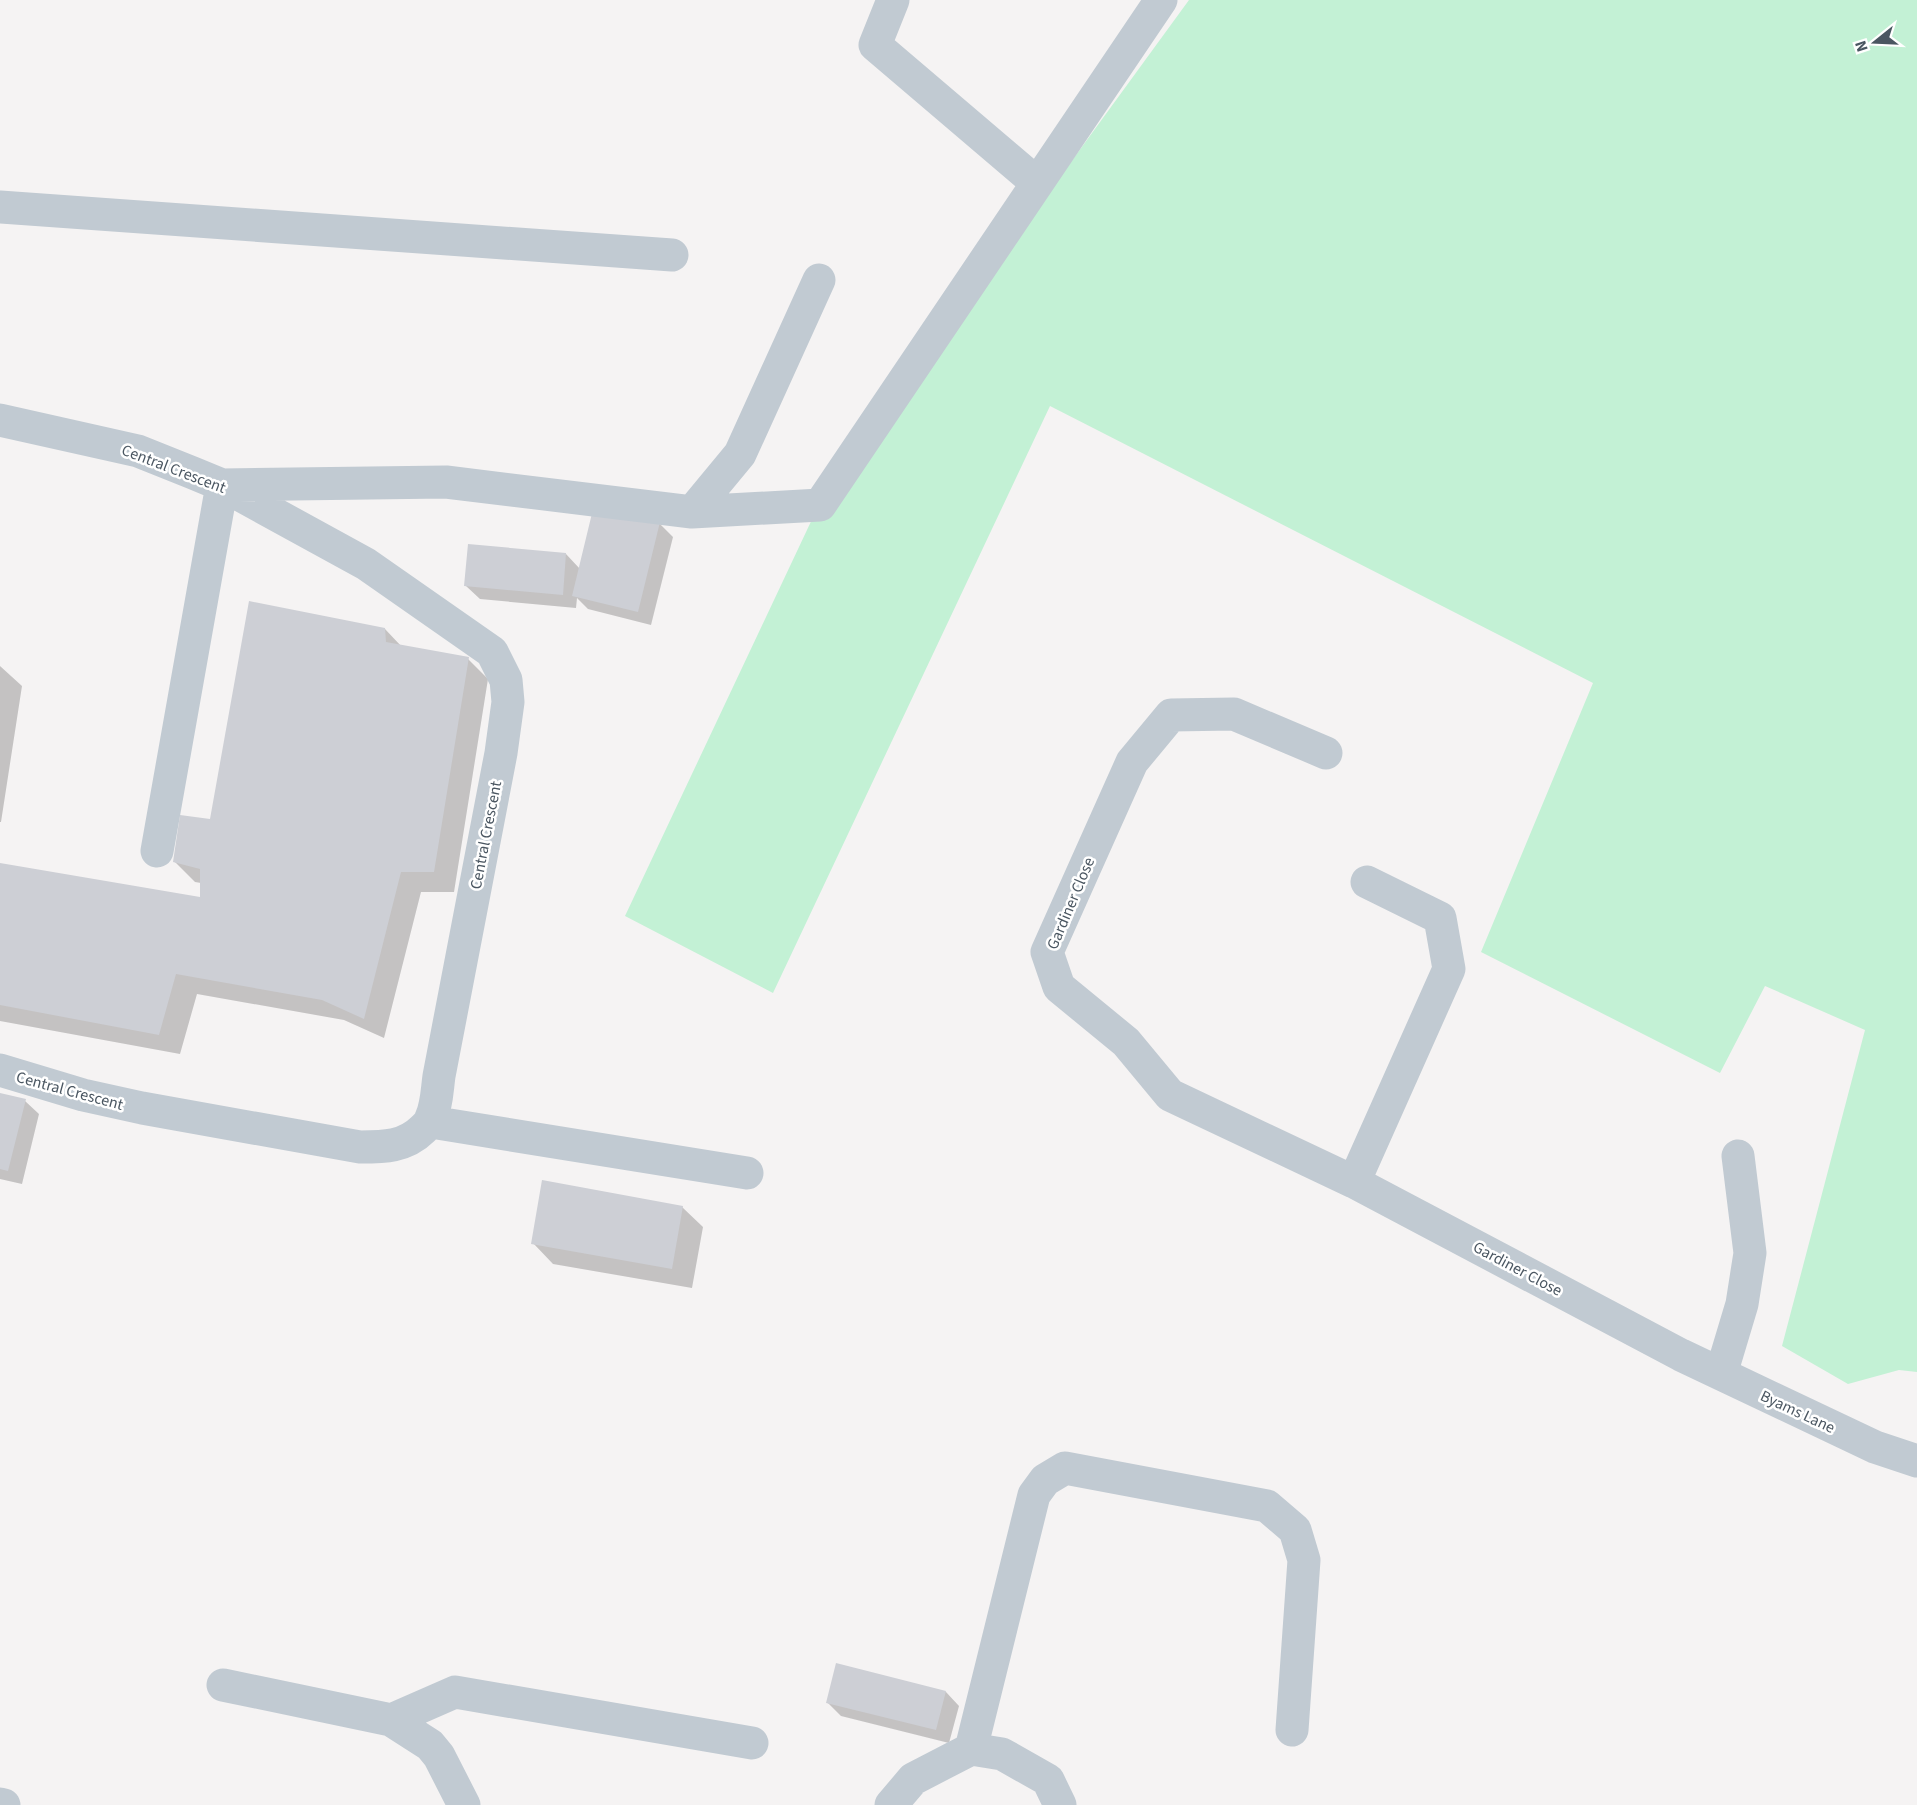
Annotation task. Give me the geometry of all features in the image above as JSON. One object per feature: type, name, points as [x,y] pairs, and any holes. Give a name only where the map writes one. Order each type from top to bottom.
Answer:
[{"type":"street","points":[[893,0],[874,45],[1037,183]]},
{"type":"street","points":[[157,851],[222,485],[446,482],[692,512],[820,505],[1161,0]]},
{"type":"street","points":[[0,207],[672,255]]},
{"type":"street","points":[[692,512],[740,454],[819,280]]},
{"type":"street","name":"Central Crescent","points":[[0,420],[138,451],[222,485],[366,564],[492,652],[506,680],[508,702],[501,753],[431,1122],[415,1137],[400,1144],[360,1147],[130,1105],[53,1087],[0,1070]]},
{"type":"street","name":"Gardiner Close","points":[[1326,753],[1234,714],[1171,715],[1132,762],[1047,952],[1059,987],[1126,1042],[1170,1095],[1354,1182],[1681,1355]]},
{"type":"street","points":[[1354,1182],[1449,969],[1440,918],[1367,882]]},
{"type":"street","points":[[431,1122],[747,1173]]},
{"type":"street","points":[[1721,1374],[1742,1304],[1750,1253],[1738,1156]]},
{"type":"street","name":"Byams Lane","points":[[1681,1355],[1875,1448],[1917,1461]]},
{"type":"street","points":[[971,1749],[1034,1495],[1045,1480],[1065,1468],[1267,1506],[1295,1530],[1304,1560],[1292,1730]]},
{"type":"street","points":[[223,1685],[391,1720],[430,1745],[464,1805]]},
{"type":"street","points":[[391,1720],[455,1692],[752,1743]]},
{"type":"street","points":[[891,1805],[913,1779],[971,1749],[1002,1754],[1048,1780],[1060,1805]]},
{"type":"green space","points":[[1189,0],[1917,0],[1917,1372],[1899,1370],[1848,1384],[1782,1346],[1865,1030],[1765,986],[1720,1073],[1481,952],[1593,683],[1050,406],[773,993],[625,916],[815,513]]},
{"type":"building","points":[[594,505],[660,522],[638,612],[572,596]]},
{"type":"building","points":[[468,544],[566,553],[563,595],[464,586]]},
{"type":"building","points":[[249,601],[385,628],[386,642],[469,657],[434,872],[401,872],[364,1019],[322,1000],[176,974],[159,1035],[0,1005],[0,863],[200,897],[200,869],[173,862],[180,815],[210,819]]},
{"type":"building","points":[[0,1093],[26,1099],[8,1171],[0,1169]]},
{"type":"building","points":[[542,1180],[683,1206],[672,1269],[531,1244]]},
{"type":"building","points":[[836,1663],[946,1691],[936,1730],[826,1703]]}]
